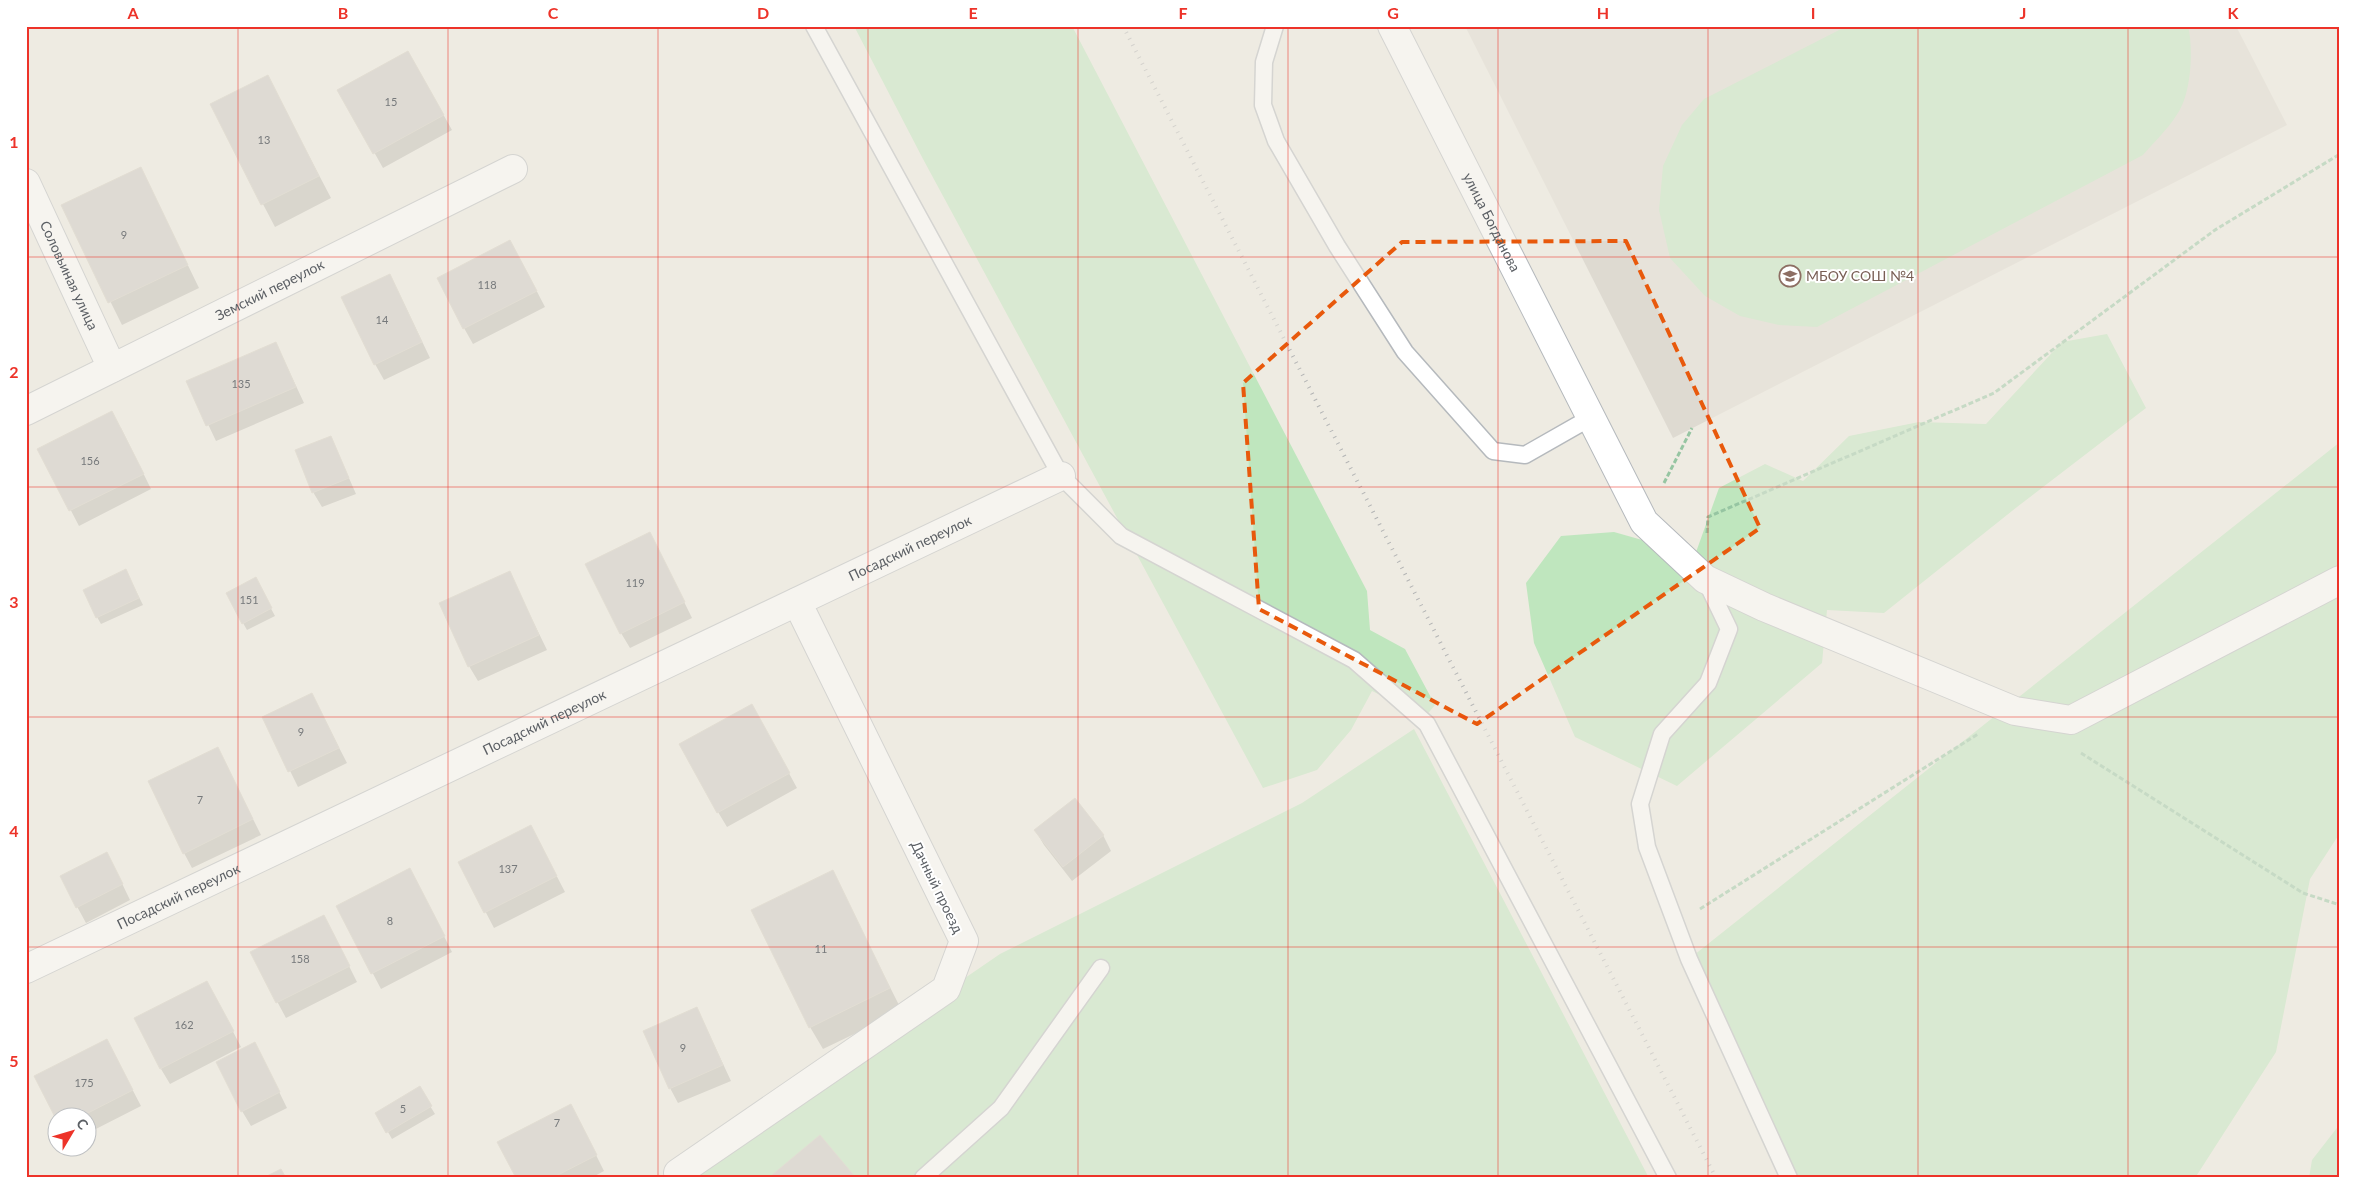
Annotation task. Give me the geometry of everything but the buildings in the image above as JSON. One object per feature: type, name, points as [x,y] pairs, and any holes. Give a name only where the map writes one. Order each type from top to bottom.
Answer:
[{"type":"street","name":"улица Богданова","points":[[1392,26],[1644,522]]},
{"type":"street","name":"Земский переулок","points":[[26,411],[513,169]]},
{"type":"street","name":"Соловьиная улица","points":[[26,183],[112,368]]},
{"type":"street","name":"Посадский переулок","points":[[26,969],[1061,476]]},
{"type":"street","points":[[1644,522],[1705,578],[1764,607],[2015,711],[2072,720],[2340,580]]},
{"type":"street","name":"Дачный проезд","points":[[675,1176],[946,989],[964,941],[797,602]]},
{"type":"lane","points":[[814,26],[1061,476],[1121,536],[1354,660],[1427,724],[1668,1178]]},
{"type":"lane","points":[[1276,26],[1264,62],[1263,105],[1276,141],[1336,246],[1405,352],[1493,451],[1525,455],[1590,418]]},
{"type":"lane","points":[[1705,578],[1729,629],[1708,684],[1662,734],[1640,804],[1647,847],[1689,958],[1789,1178]]},
{"type":"lane","points":[[924,1178],[1001,1108],[1101,968]]},
{"type":"path","points":[[1708,517],[1994,393],[2215,230],[2340,154]]},
{"type":"path","points":[[1644,522],[1692,428]]},
{"type":"path","points":[[1677,925],[2015,711]]},
{"type":"path","points":[[2073,747],[2303,893],[2340,904]]},
{"type":"highlighted area","points":[[1626,241],[1760,528],[1477,724],[1259,609],[1243,383],[1402,242]]},
{"type":"shaded area","name":"МБОУ СОШ №4","points":[[1465,26],[2236,26],[2287,125],[1673,438]]},
{"type":"green space","points":[[854,26],[1072,26],[1367,591],[1370,630],[1405,649],[1435,705],[1425,717],[1372,691],[1351,730],[1317,770],[1263,788],[923,159]]},
{"type":"green space","points":[[1847,26],[2188,26],[2191,60],[2188,86],[2181,108],[2176,116],[2143,155],[1817,327],[1779,325],[1740,316],[1705,296],[1670,258],[1659,210],[1663,166],[1682,125],[1704,99]]},
{"type":"green space","points":[[2107,334],[2146,408],[2017,507],[1884,613],[1827,610],[1822,663],[1677,786],[1575,737],[1534,643],[1526,583],[1561,536],[1614,532],[1695,555],[1719,488],[1765,464],[1803,481],[1849,436],[1919,422],[1986,424],[2062,342]]},
{"type":"green space","points":[[2340,442],[2340,833],[2310,879],[2276,1052],[2195,1178],[1789,1178],[1689,959]]},
{"type":"green space","points":[[1414,729],[1649,1178],[673,1178],[1000,954],[1302,803]]},
{"type":"green space","points":[[2340,1124],[2340,1178],[2309,1178],[2312,1160]]},
{"type":"railway","points":[[1123,26],[1716,1178]]},
{"type":"place","name":"МБОУ СОШ №4","points":[[1790,276]]}]
